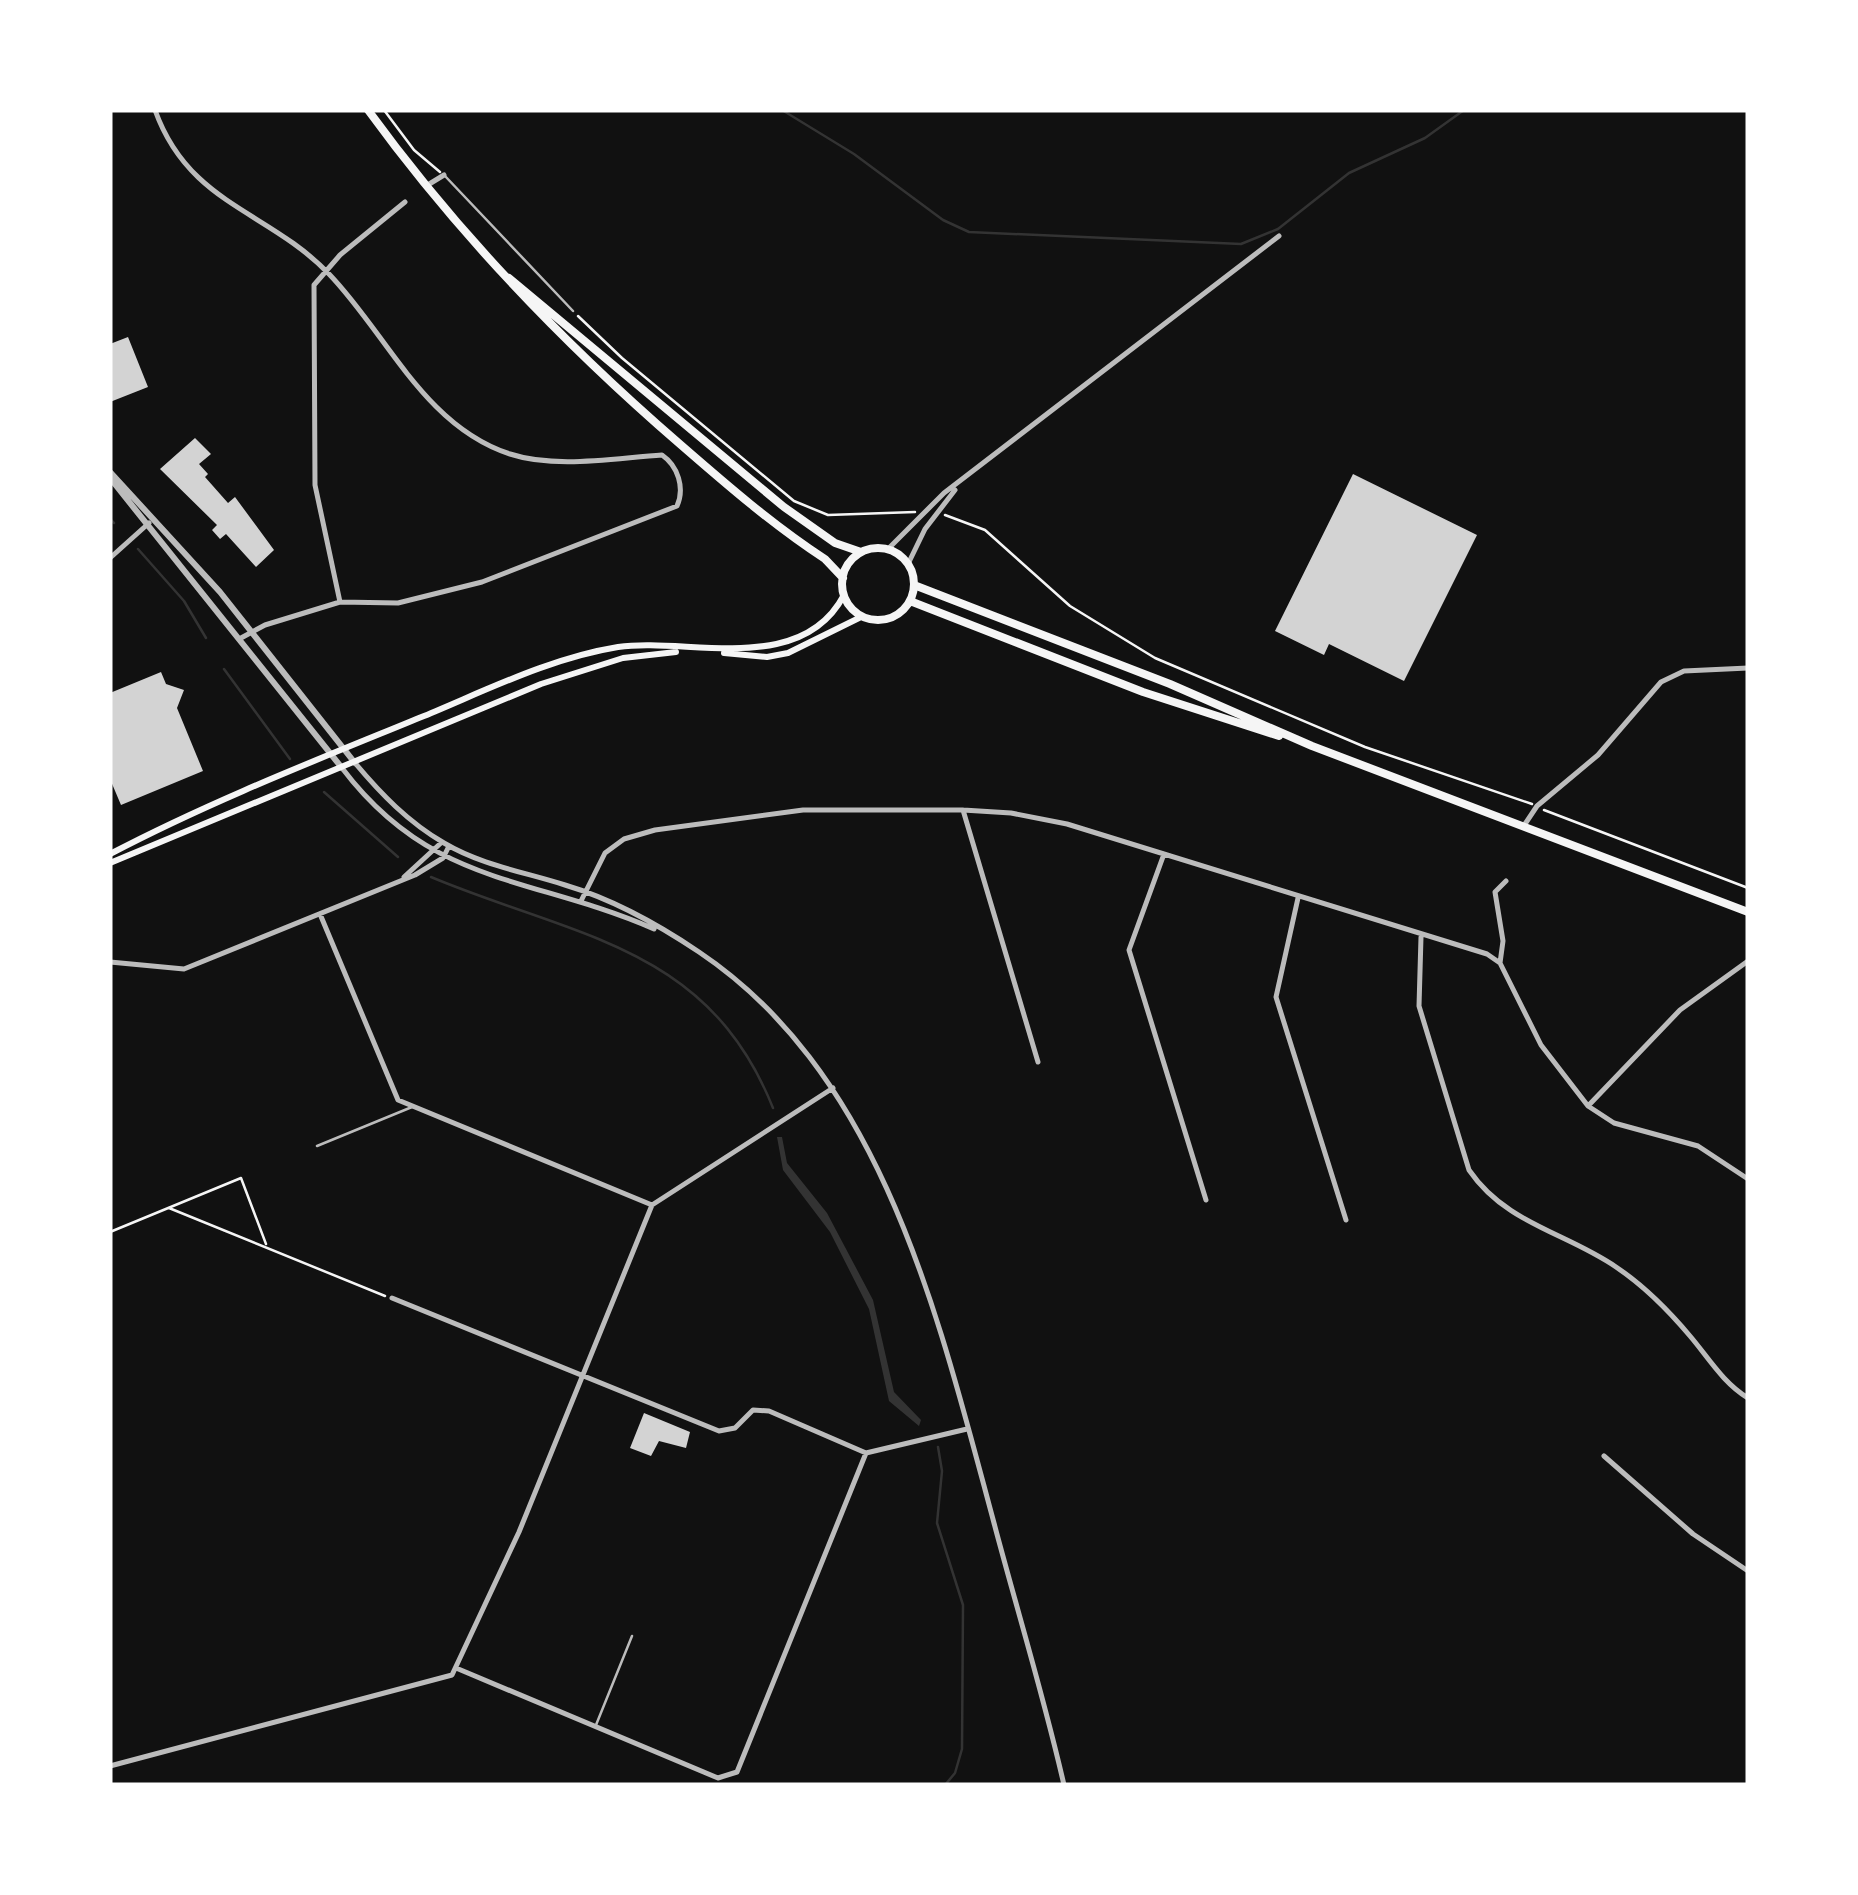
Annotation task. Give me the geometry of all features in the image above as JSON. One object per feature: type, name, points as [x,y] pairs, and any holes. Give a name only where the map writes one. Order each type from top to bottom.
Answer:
[{"type":"highway","points":[[368,110],[426,186],[546,323],[619,390],[843,578]]},
{"type":"highway","points":[[505,276],[805,524],[847,550],[887,550],[908,564],[914,586],[910,601],[897,616],[885,620],[861,616],[844,595],[843,578],[861,552]]},
{"type":"highway","points":[[914,586],[1170,684],[1312,746],[1748,912]]},
{"type":"highway","points":[[910,601],[1144,692],[1312,746]]},
{"type":"main road","points":[[713,651],[774,644],[796,636],[833,610],[844,595]]},
{"type":"main road","points":[[110,854],[344,749],[538,669],[581,656],[638,646],[744,656],[788,654],[861,616]]},
{"type":"main road","points":[[110,863],[542,684],[622,658],[697,650]]},
{"type":"street","points":[[155,110],[164,133],[204,186],[326,271],[364,314],[407,378],[476,439],[512,455],[572,460],[662,456],[672,462],[680,486],[677,506],[482,582],[398,602],[340,602],[241,638]]},
{"type":"street","points":[[426,186],[444,175]]},
{"type":"street","points":[[340,602],[336,570],[320,523],[312,447],[318,399],[314,285],[406,202]]},
{"type":"street","points":[[887,550],[956,487],[1279,236]]},
{"type":"street","points":[[110,475],[155,518],[253,632],[391,804],[446,844],[488,864],[585,892],[680,940],[766,1005],[833,1088],[870,1148],[968,1429],[1064,1785]]},
{"type":"street","points":[[110,475],[331,755],[380,811],[443,858],[581,901],[680,940]]},
{"type":"street","points":[[908,564],[917,543],[956,487]]},
{"type":"street","points":[[110,558],[155,518]]},
{"type":"street","points":[[1523,826],[1537,806],[1598,755],[1633,710],[1670,676],[1703,668],[1748,668]]},
{"type":"street","points":[[581,901],[614,845],[655,830],[803,810],[963,810],[1049,820],[1421,937],[1488,954],[1500,963],[1541,1045],[1588,1106],[1614,1123],[1698,1146],[1748,1179]]},
{"type":"street","points":[[963,810],[1038,1062]]},
{"type":"street","points":[[402,878],[446,844]]},
{"type":"street","points":[[443,858],[446,844]]},
{"type":"street","points":[[1164,854],[1129,950],[1206,1200]]},
{"type":"street","points":[[110,962],[184,969],[320,914],[443,858]]},
{"type":"street","points":[[1500,963],[1503,942],[1494,896],[1506,881]]},
{"type":"street","points":[[1298,898],[1276,997],[1346,1220]]},
{"type":"street","points":[[320,914],[398,1100],[652,1205]]},
{"type":"street","points":[[1421,937],[1419,1006],[1457,1134],[1481,1187],[1518,1218],[1616,1267],[1672,1317],[1718,1372],[1748,1398]]},
{"type":"street","points":[[1588,1106],[1680,1010],[1748,960]]},
{"type":"street","points":[[110,1766],[437,1683],[456,1668],[520,1532],[652,1205],[833,1088]]},
{"type":"street","points":[[392,1298],[719,1431],[735,1428],[754,1410],[769,1410],[866,1453],[968,1429]]},
{"type":"street","points":[[456,1668],[718,1778],[737,1772],[866,1453]]},
{"type":"street","points":[[1604,1456],[1693,1534],[1748,1570]]},
{"type":"lane","points":[[444,175],[573,311]]},
{"type":"lane","points":[[317,1146],[412,1108]]},
{"type":"lane","points":[[596,1727],[632,1636]]},
{"type":"path","points":[[384,110],[414,150],[444,175]]},
{"type":"path","points":[[573,311],[622,358],[794,501],[828,515],[915,512]]},
{"type":"path","points":[[944,515],[984,530],[1079,613],[1156,658],[1365,747],[1537,806],[1748,888]]},
{"type":"path","points":[[110,1232],[241,1178],[266,1245]]},
{"type":"path","points":[[169,1208],[392,1298]]},
{"type":"shaded area","points":[[777,1137],[782,1137],[787,1163],[827,1213],[873,1300],[894,1392],[921,1420],[919,1426],[889,1401],[869,1309],[830,1232],[783,1170]]},
{"type":"building","points":[[128,337],[148,387],[110,402],[110,344]]},
{"type":"building","points":[[195,438],[211,454],[199,464],[208,474],[205,477],[228,503],[235,497],[274,550],[256,567],[226,534],[220,539],[212,530],[217,525],[160,469]]},
{"type":"building","points":[[1353,474],[1477,535],[1404,681],[1329,644],[1324,655],[1275,631]]},
{"type":"building","points":[[161,672],[166,684],[184,690],[177,708],[203,771],[121,805],[110,779],[110,693]]},
{"type":"building","points":[[644,1413],[690,1432],[686,1448],[659,1441],[651,1456],[630,1448]]},
{"type":"waterway","points":[[782,110],[854,154],[943,220],[969,232],[1241,244],[1278,229],[1349,173],[1425,138],[1464,110]]},
{"type":"waterway","points":[[110,519],[114,523]]},
{"type":"waterway","points":[[138,549],[184,601],[206,638]]},
{"type":"waterway","points":[[224,669],[290,759]]},
{"type":"waterway","points":[[324,792],[398,857]]},
{"type":"waterway","points":[[431,877],[585,933],[674,979],[712,1012],[746,1054],[773,1108]]},
{"type":"waterway","points":[[938,1447],[942,1471],[937,1523],[963,1605],[962,1749],[955,1773],[945,1785]]}]
